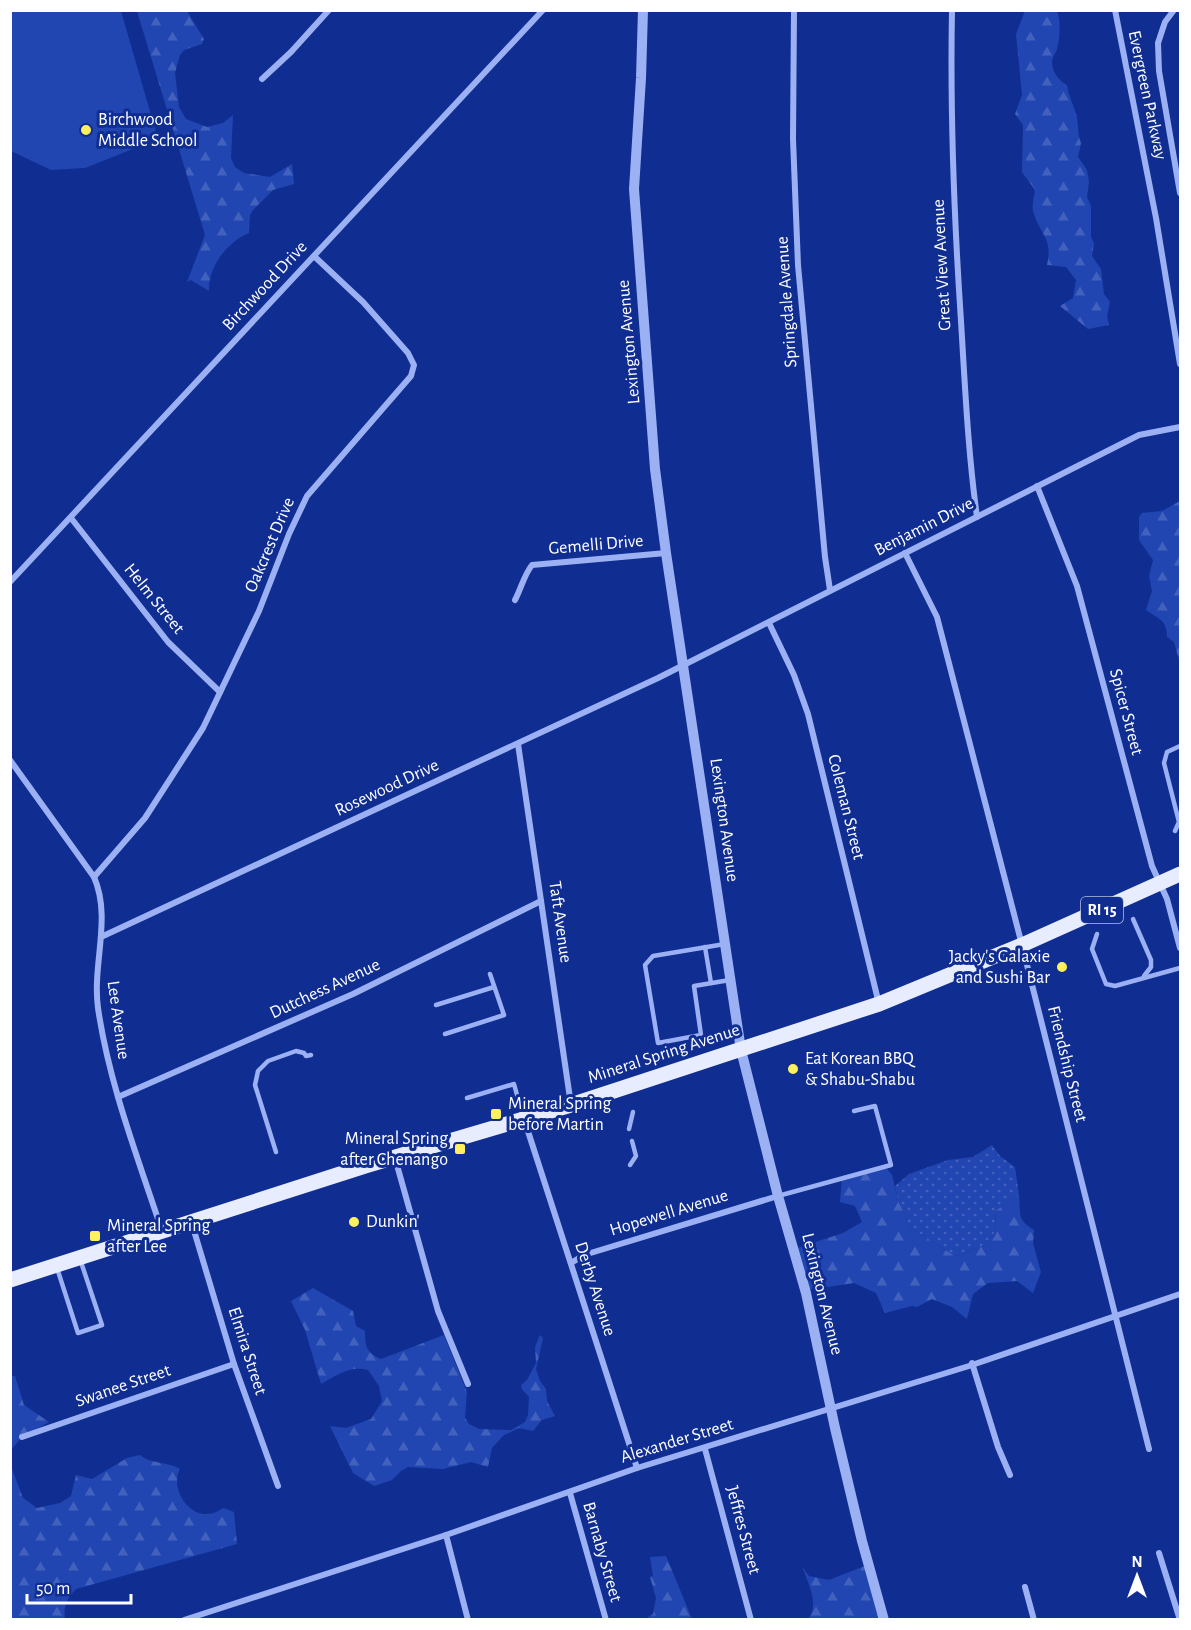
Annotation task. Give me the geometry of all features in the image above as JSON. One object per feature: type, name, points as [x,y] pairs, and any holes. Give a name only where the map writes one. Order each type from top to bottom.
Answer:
[{"type":"main road","name":"Mineral Spring Avenue","points":[[10,1280],[394,1158],[571,1105],[879,1004],[1022,945],[1180,874]]},
{"type":"street","points":[[262,79],[291,52],[329,10]]},
{"type":"street","name":"Birchwood Drive","points":[[10,582],[543,10]]},
{"type":"street","name":"Lexington Avenue","points":[[643,10],[634,189],[655,469],[666,553],[741,1050],[808,1302],[830,1408],[862,1541],[884,1620]]},
{"type":"street","name":"Springdale Avenue","points":[[794,10],[793,139],[798,265],[830,590]]},
{"type":"street","name":"Great View Avenue","points":[[952,10],[954,205],[972,484],[977,517]]},
{"type":"street","name":"Evergreen Parkway","points":[[1115,10],[1156,218],[1180,364]]},
{"type":"street","name":"Evergreen Parkway","points":[[1174,10],[1165,22],[1158,43],[1160,71],[1180,194]]},
{"type":"street","name":"Oakcrest Drive","points":[[94,877],[146,818],[203,728],[259,610],[289,534],[307,496],[411,376],[414,365],[408,353],[363,302],[314,256]]},
{"type":"street","name":"Benjamin Drive","points":[[684,665],[1139,435],[1180,426]]},
{"type":"street","name":"Spicer Street","points":[[1036,486],[1077,586],[1152,866],[1170,909],[1180,948]]},
{"type":"street","name":"Helm Street","points":[[71,518],[168,642],[220,692]]},
{"type":"street","name":"Gemelli Drive","points":[[515,600],[527,571],[532,565],[666,553]]},
{"type":"street","name":"Friendship Street","points":[[905,553],[936,617],[1022,945],[1149,1449]]},
{"type":"street","name":"Coleman Street","points":[[769,623],[794,675],[808,714],[879,1004]]},
{"type":"street","name":"Rosewood Drive","points":[[101,937],[684,665]]},
{"type":"street","name":"Taft Avenue","points":[[518,744],[571,1105]]},
{"type":"street","name":"Lee Avenue","points":[[10,760],[94,877],[100,895],[101,937],[96,988],[111,1077],[162,1232]]},
{"type":"street","name":"Dutchess Avenue","points":[[118,1097],[353,994],[541,901]]},
{"type":"street","name":"Derby Avenue","points":[[524,1118],[637,1468]]},
{"type":"street","points":[[394,1158],[438,1311],[468,1384]]},
{"type":"street","name":"Hopewell Avenue","points":[[570,1263],[584,1255],[778,1196]]},
{"type":"street","name":"Elmira Street","points":[[192,1223],[234,1364],[278,1486]]},
{"type":"street","name":"Alexander Street","points":[[184,1620],[446,1535],[637,1468],[705,1449],[972,1364],[1180,1294]]},
{"type":"street","name":"Swanee Street","points":[[22,1437],[234,1364]]},
{"type":"street","points":[[972,1364],[998,1447],[1010,1475]]},
{"type":"street","name":"Jeffres Street","points":[[705,1449],[751,1620]]},
{"type":"street","name":"Barnaby Street","points":[[570,1493],[606,1620]]},
{"type":"street","points":[[446,1535],[468,1620]]},
{"type":"street","points":[[1160,1552],[1180,1620]]},
{"type":"street","points":[[1025,1587],[1034,1620]]},
{"type":"lane","points":[[1175,831],[1179,822],[1164,763],[1167,752],[1180,746]]},
{"type":"lane","points":[[1133,919],[1151,960],[1148,972],[1142,978]]},
{"type":"lane","points":[[1097,934],[1092,949],[1106,984],[1114,986],[1180,968]]},
{"type":"lane","points":[[725,944],[653,956],[645,964],[658,1043],[701,1035],[694,986],[731,980]]},
{"type":"lane","points":[[705,947],[711,983]]},
{"type":"lane","points":[[445,1034],[504,1014],[490,974]]},
{"type":"lane","points":[[436,1005],[494,987]]},
{"type":"lane","points":[[276,1152],[255,1085],[258,1071],[268,1061],[296,1051],[306,1056],[311,1055]]},
{"type":"lane","points":[[466,1098],[514,1084],[524,1118]]},
{"type":"lane","points":[[778,1196],[891,1165],[875,1106],[854,1111]]},
{"type":"lane","points":[[628,1129],[633,1112]]},
{"type":"lane","points":[[630,1165],[636,1156],[632,1141]]},
{"type":"lane","points":[[56,1266],[78,1333],[94,1328],[102,1325],[80,1258]]},
{"type":"green space","points":[[11,10],[121,11],[158,139],[85,168],[51,170],[11,151]]},
{"type":"green space","points":[[137,11],[187,11],[204,39],[202,44],[184,50],[180,55],[175,73],[179,107],[186,119],[207,127],[223,123],[233,115],[231,158],[235,167],[244,173],[270,177],[292,164],[294,184],[273,190],[253,210],[250,215],[249,233],[233,242],[215,264],[209,291],[191,280],[187,282],[205,235]]},
{"type":"green space","points":[[1025,11],[1057,11],[1060,25],[1059,40],[1052,66],[1056,76],[1067,85],[1077,118],[1081,143],[1078,157],[1087,170],[1089,182],[1087,197],[1091,206],[1091,237],[1094,243],[1092,256],[1101,269],[1104,294],[1110,302],[1107,316],[1109,325],[1088,329],[1060,306],[1073,298],[1076,280],[1066,267],[1047,265],[1047,243],[1033,212],[1035,190],[1022,172],[1023,125],[1015,114],[1022,95],[1016,34]]},
{"type":"green space","points":[[1180,501],[1180,664],[1174,642],[1167,637],[1164,623],[1146,610],[1152,591],[1149,576],[1153,560],[1139,540],[1139,517],[1142,513],[1162,511]]},
{"type":"green space","points":[[992,1145],[1000,1156],[1015,1167],[1019,1195],[995,1211],[996,1231],[983,1246],[955,1256],[911,1228],[898,1200],[895,1186],[909,1174],[948,1160],[973,1157]]},
{"type":"green space","points":[[884,1165],[892,1175],[898,1200],[911,1228],[955,1256],[983,1246],[996,1231],[995,1211],[1019,1195],[1022,1219],[1034,1230],[1033,1243],[1041,1272],[1033,1293],[1017,1281],[988,1283],[973,1294],[967,1319],[952,1307],[932,1299],[917,1307],[912,1306],[885,1313],[876,1293],[854,1283],[808,1290],[794,1249],[843,1233],[862,1222],[855,1206],[840,1202],[842,1176]]},
{"type":"green space","points":[[313,1288],[353,1311],[356,1326],[365,1331],[367,1348],[381,1359],[444,1335],[467,1392],[465,1418],[469,1424],[479,1429],[511,1430],[525,1422],[528,1415],[529,1397],[521,1385],[527,1380],[536,1363],[535,1347],[540,1335],[543,1338],[536,1369],[555,1416],[542,1420],[533,1431],[519,1428],[504,1435],[492,1448],[488,1467],[471,1462],[443,1469],[408,1467],[392,1480],[374,1486],[353,1473],[330,1426],[346,1428],[371,1419],[382,1401],[379,1386],[368,1370],[361,1369],[344,1372],[321,1384],[305,1330],[291,1301]]},
{"type":"green space","points":[[11,1376],[15,1376],[24,1405],[49,1422],[22,1437],[11,1450]]},
{"type":"green space","points":[[11,1450],[12,1469],[23,1498],[37,1508],[60,1503],[71,1496],[76,1475],[92,1479],[127,1458],[140,1455],[148,1460],[175,1466],[180,1469],[177,1478],[178,1487],[186,1505],[203,1514],[213,1513],[223,1508],[234,1512],[237,1544],[76,1589],[66,1603],[65,1619],[11,1620]]},
{"type":"green space","points":[[666,1556],[692,1619],[645,1619],[653,1614],[656,1598],[650,1577],[653,1576],[650,1557]]},
{"type":"green space","points":[[867,1565],[883,1619],[808,1619],[813,1601],[803,1568],[809,1576],[829,1580]]},
{"type":"place","name":"Birchwood Middle School","points":[[86,130]]},
{"type":"place","name":"Jacky's Galaxie and Sushi Bar","points":[[1062,967]]},
{"type":"place","name":"Eat Korean BBQ & Shabu-Shabu","points":[[793,1069]]},
{"type":"place","name":"Mineral Spring before Martin","points":[[496,1114]]},
{"type":"place","name":"Mineral Spring after Chenango","points":[[460,1149]]},
{"type":"place","name":"Dunkin'","points":[[354,1222]]},
{"type":"place","name":"Mineral Spring after Lee","points":[[95,1236]]}]
